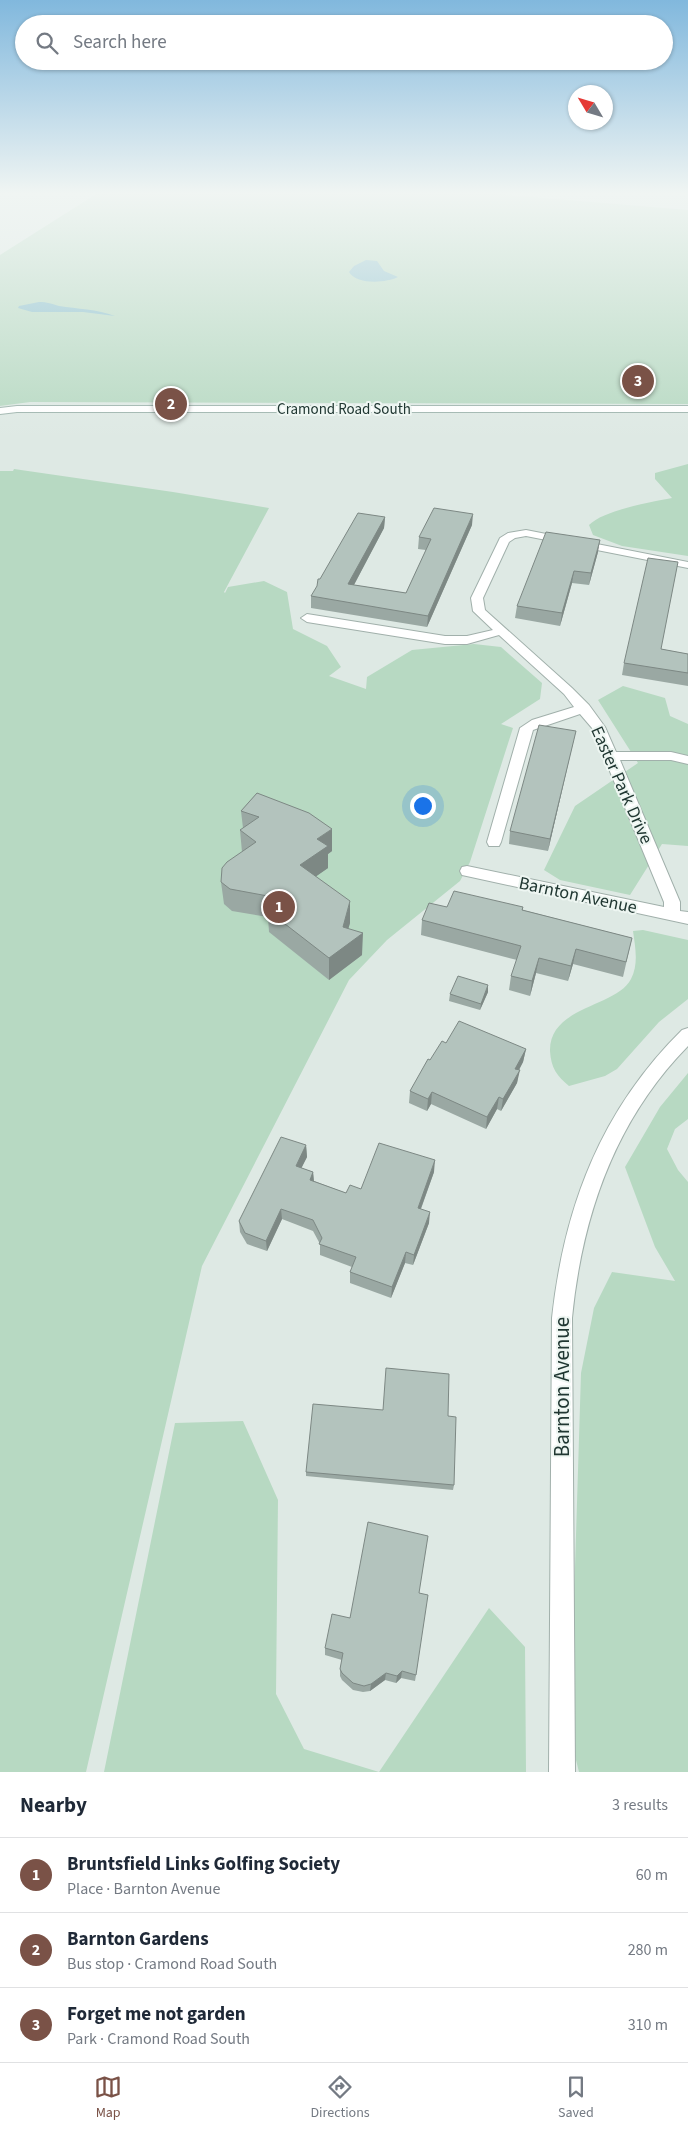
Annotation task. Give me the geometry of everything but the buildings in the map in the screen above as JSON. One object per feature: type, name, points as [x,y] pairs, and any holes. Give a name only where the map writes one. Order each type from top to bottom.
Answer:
[{"type":"street","name":"Cramond Road South","points":[[0,411],[17,409],[688,409]]},
{"type":"street","name":"Easter Park Drive","points":[[672,915],[672,902],[612,756],[598,727],[568,691],[479,610],[477,598],[504,540],[512,535],[526,533],[688,565]]},
{"type":"street","points":[[307,618],[446,640],[467,640],[501,630]]},
{"type":"street","points":[[331,634],[337,623]]},
{"type":"street","points":[[494,842],[527,728],[584,708]]},
{"type":"street","points":[[612,756],[671,756],[688,760]]},
{"type":"street","name":"Barnton Avenue","points":[[467,871],[688,918]]},
{"type":"street","name":"Barnton Avenue","points":[[562,1772],[562,1318],[568,1270],[589,1189],[606,1150],[626,1112],[644,1086],[664,1060],[688,1035]]},
{"type":"green space","points":[[0,274],[688,274],[688,404],[30,402],[0,406]]},
{"type":"green space","points":[[688,464],[688,556],[622,546],[593,535],[589,525],[605,515],[628,507],[672,498],[655,479],[655,473]]},
{"type":"green space","points":[[14,469],[269,508],[224,592],[228,587],[264,581],[287,592],[293,629],[327,646],[341,667],[329,676],[366,689],[367,677],[412,650],[474,644],[501,647],[542,683],[540,699],[501,724],[513,728],[470,862],[460,881],[387,940],[349,980],[202,1266],[86,1772],[0,1772],[0,471],[13,471]]},
{"type":"green space","points":[[623,686],[665,698],[670,716],[688,724],[688,846],[662,844],[630,895],[560,880],[544,870],[575,806],[638,763],[598,700]]},
{"type":"green space","points":[[643,930],[688,940],[688,999],[659,1022],[617,1069],[605,1076],[569,1086],[561,1079],[553,1067],[550,1051],[553,1036],[560,1025],[571,1016],[612,996],[631,979],[636,955],[633,931]]},
{"type":"green space","points":[[688,1073],[688,1119],[675,1129],[667,1149],[678,1170],[688,1182],[688,1772],[579,1772],[575,1756],[574,1600],[581,1373],[594,1308],[612,1272],[675,1281],[655,1247],[625,1167],[660,1107]]},
{"type":"green space","points":[[243,1421],[278,1500],[276,1694],[304,1749],[379,1772],[104,1772],[175,1423]]},
{"type":"green space","points":[[489,1608],[525,1647],[526,1772],[379,1772]]},
{"type":"water","points":[[351,274],[390,274],[398,277],[386,281],[372,282]]},
{"type":"water","points":[[39,302],[115,316],[83,312],[32,312],[18,308],[19,306]]},
{"type":"place","name":"Forget me not garden","points":[[638,381]]},
{"type":"place","name":"Barnton Gardens","points":[[171,404]]},
{"type":"place","name":"Bruntsfield Links Golfing Society","points":[[279,907]]}]
